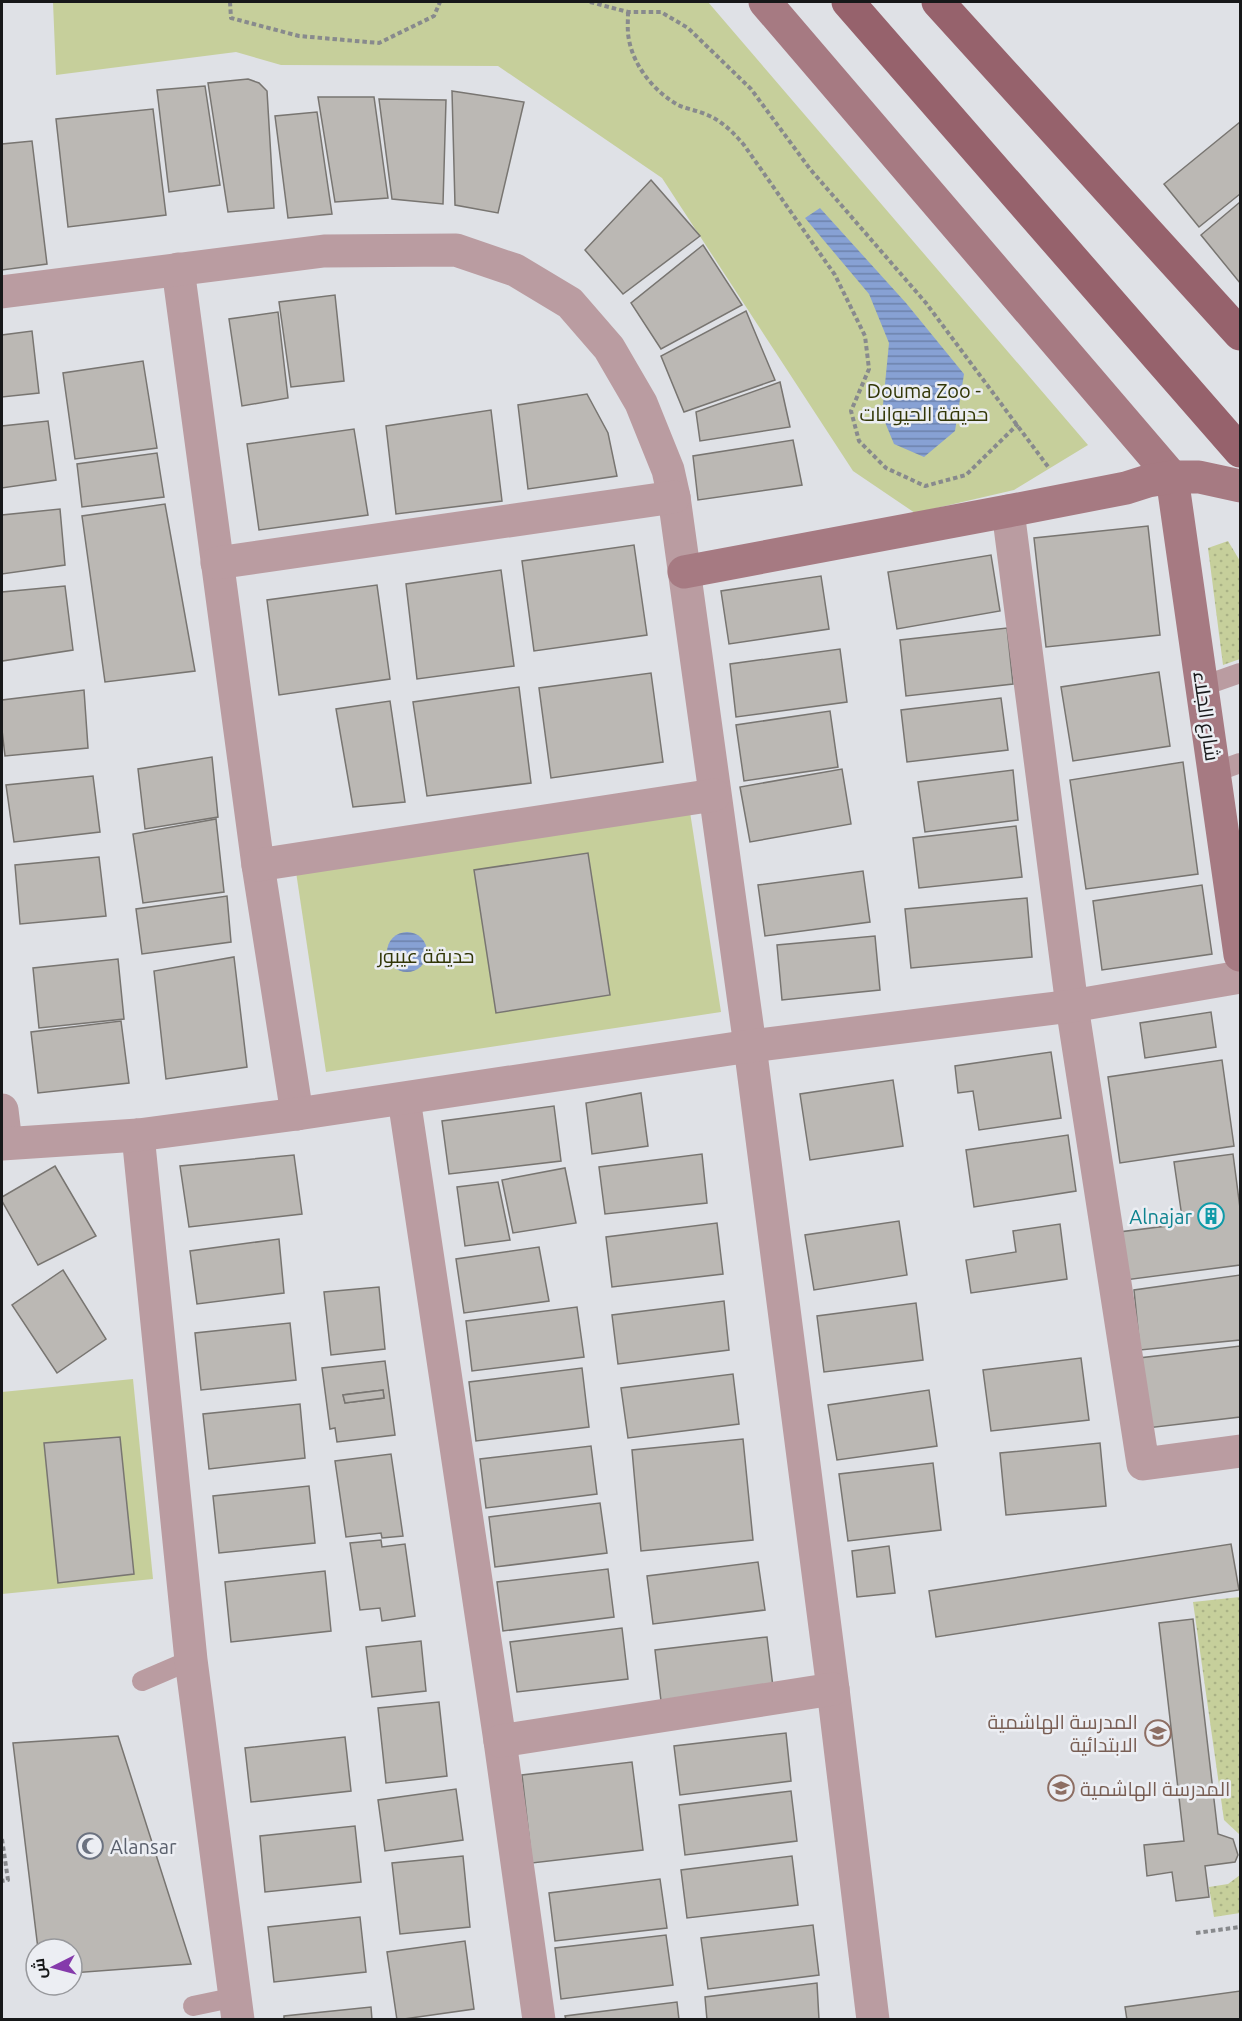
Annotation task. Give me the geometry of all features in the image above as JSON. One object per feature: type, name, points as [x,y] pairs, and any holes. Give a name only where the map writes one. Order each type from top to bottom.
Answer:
[{"type":"main road","points":[[848,2],[1240,451]]},
{"type":"main road","points":[[938,2],[1240,334]]},
{"type":"street","points":[[765,2],[1172,477]]},
{"type":"street","points":[[2,292],[324,251],[456,250],[515,270],[570,303],[609,348],[641,403],[668,470],[674,497],[750,1046],[873,2019]]},
{"type":"street","points":[[178,269],[258,865],[297,1114]]},
{"type":"street","points":[[684,572],[1008,511],[1172,477],[1199,477],[1240,486]]},
{"type":"street","name":"شارع الجلاء","points":[[1172,477],[1203,686],[1228,767],[1240,955]]},
{"type":"street","points":[[217,563],[674,497]]},
{"type":"street","points":[[1008,511],[1072,1006],[1143,1464],[1240,1451]]},
{"type":"street","points":[[258,865],[714,795]]},
{"type":"street","points":[[2,1110],[4,1144],[138,1135],[404,1099],[750,1046],[1072,1006],[1240,977]]},
{"type":"street","points":[[404,1099],[539,2019]]},
{"type":"street","points":[[138,1135],[191,1660],[237,2008]]},
{"type":"street","points":[[500,1741],[832,1689]]},
{"type":"lane","points":[[1203,686],[1240,673]]},
{"type":"lane","points":[[142,1681],[191,1660]]},
{"type":"lane","points":[[193,2006],[237,2008]]},
{"type":"path","points":[[230,2],[231,18],[299,36],[379,43],[434,16],[440,2]]},
{"type":"path","points":[[590,2],[628,12],[661,12],[688,28],[751,89],[810,169],[926,303],[1071,498]]},
{"type":"path","points":[[628,12],[629,40],[639,67],[656,89],[679,105],[705,114],[734,132],[835,275],[866,336],[869,369],[851,411],[859,441],[886,468],[925,486],[966,476],[1017,424]]},
{"type":"path","points":[[2,1839],[8,1880],[2,1881]]},
{"type":"path","points":[[1196,1932],[1240,1927]]},
{"type":"green space","name":"Douma Zoo - حديقة الحيوانات","points":[[53,2],[708,2],[1088,445],[1014,490],[915,513],[853,471],[662,178],[498,66],[281,65],[236,52],[56,75]]},
{"type":"green space","points":[[1228,541],[1240,561],[1240,659],[1223,665],[1208,548]]},
{"type":"green space","name":"حديقة عيبور","points":[[690,812],[721,1012],[326,1072],[296,872]]},
{"type":"green space","points":[[133,1379],[153,1579],[2,1594],[2,1392]]},
{"type":"green space","points":[[1240,1597],[1240,1835],[1224,1820],[1193,1602]]},
{"type":"green space","points":[[1240,1875],[1240,1913],[1214,1917],[1209,1887],[1228,1884]]},
{"type":"water","points":[[820,208],[906,303],[964,374],[955,431],[924,457],[894,444],[882,415],[889,343],[869,294],[805,218]]},
{"type":"water","points":[[407,932],[421,938],[427,952],[421,966],[407,972],[393,966],[387,952],[393,938]]},
{"type":"building","points":[[248,79],[259,83],[267,91],[274,208],[228,212],[208,83]]},
{"type":"building","points":[[205,86],[220,185],[169,192],[157,90]]},
{"type":"building","points":[[452,91],[524,102],[498,213],[455,205]]},
{"type":"building","points":[[318,97],[374,97],[388,198],[335,202]]},
{"type":"building","points":[[379,99],[446,100],[443,204],[392,199]]},
{"type":"building","points":[[153,109],[166,215],[68,227],[56,119]]},
{"type":"building","points":[[317,112],[332,214],[288,218],[275,116]]},
{"type":"building","points":[[1240,122],[1240,194],[1199,227],[1164,184]]},
{"type":"building","points":[[32,141],[47,264],[2,270],[2,144]]},
{"type":"building","points":[[651,180],[700,236],[623,294],[585,250]]},
{"type":"building","points":[[1240,202],[1240,283],[1201,235]]},
{"type":"building","points":[[703,245],[742,305],[661,349],[631,303]]},
{"type":"building","points":[[335,295],[344,381],[291,387],[279,302]]},
{"type":"building","points":[[746,311],[775,380],[684,412],[661,356]]},
{"type":"building","points":[[278,312],[288,398],[242,406],[229,319]]},
{"type":"building","points":[[32,331],[39,393],[2,397],[2,335]]},
{"type":"building","points":[[143,361],[157,448],[75,459],[63,373]]},
{"type":"building","points":[[780,382],[790,427],[700,441],[696,412]]},
{"type":"building","points":[[587,394],[608,433],[617,476],[528,489],[518,405]]},
{"type":"building","points":[[491,410],[502,501],[396,514],[386,426]]},
{"type":"building","points":[[48,421],[56,480],[2,488],[2,426]]},
{"type":"building","points":[[354,429],[368,515],[259,530],[247,444]]},
{"type":"building","points":[[793,440],[802,485],[698,500],[693,456]]},
{"type":"building","points":[[157,453],[164,497],[82,507],[77,464]]},
{"type":"building","points":[[165,504],[195,671],[105,682],[82,516]]},
{"type":"building","points":[[60,509],[65,565],[2,574],[2,515]]},
{"type":"building","points":[[1148,526],[1160,635],[1046,647],[1034,538]]},
{"type":"building","points":[[634,545],[647,635],[534,651],[522,561]]},
{"type":"building","points":[[991,555],[1000,611],[897,629],[888,572]]},
{"type":"building","points":[[501,570],[514,666],[417,679],[406,584]]},
{"type":"building","points":[[821,576],[829,629],[729,644],[721,591]]},
{"type":"building","points":[[377,585],[390,679],[279,695],[267,600]]},
{"type":"building","points":[[65,586],[73,650],[2,661],[2,592]]},
{"type":"building","points":[[1007,628],[1013,684],[906,696],[900,640]]},
{"type":"building","points":[[840,649],[847,702],[736,717],[730,664]]},
{"type":"building","points":[[1159,672],[1170,746],[1073,761],[1061,687]]},
{"type":"building","points":[[651,673],[663,762],[551,778],[539,688]]},
{"type":"building","points":[[519,687],[531,783],[427,796],[413,702]]},
{"type":"building","points":[[84,690],[88,748],[5,756],[2,700]]},
{"type":"building","points":[[1001,698],[1008,750],[907,762],[901,710]]},
{"type":"building","points":[[390,701],[405,802],[353,807],[336,709]]},
{"type":"building","points":[[830,711],[838,767],[744,781],[736,725]]},
{"type":"building","points":[[212,757],[218,817],[145,829],[138,769]]},
{"type":"building","points":[[1183,762],[1198,874],[1086,889],[1070,780]]},
{"type":"building","points":[[842,769],[851,824],[750,842],[740,787]]},
{"type":"building","points":[[1013,770],[1018,820],[925,832],[918,782]]},
{"type":"building","points":[[93,776],[100,832],[14,842],[6,785]]},
{"type":"building","points":[[216,819],[224,892],[143,903],[133,834]]},
{"type":"building","points":[[1016,826],[1022,877],[919,888],[913,838]]},
{"type":"building","points":[[588,853],[610,995],[496,1013],[474,870]]},
{"type":"building","points":[[99,857],[106,916],[20,924],[15,865]]},
{"type":"building","points":[[863,871],[870,922],[765,936],[758,885]]},
{"type":"building","points":[[1202,885],[1212,954],[1102,970],[1093,901]]},
{"type":"building","points":[[227,896],[231,942],[142,954],[136,909]]},
{"type":"building","points":[[1027,898],[1032,957],[911,968],[905,909]]},
{"type":"building","points":[[875,936],[880,990],[782,1000],[777,945]]},
{"type":"building","points":[[234,957],[247,1067],[166,1079],[154,971]]},
{"type":"building","points":[[118,959],[124,1019],[39,1028],[33,968]]},
{"type":"building","points":[[1211,1012],[1216,1047],[1145,1058],[1140,1023]]},
{"type":"building","points":[[121,1021],[129,1083],[38,1093],[31,1032]]},
{"type":"building","points":[[1051,1052],[1061,1118],[979,1130],[973,1091],[958,1093],[955,1066]]},
{"type":"building","points":[[1222,1060],[1234,1146],[1120,1163],[1108,1077]]},
{"type":"building","points":[[893,1080],[903,1146],[810,1160],[800,1094]]},
{"type":"building","points":[[641,1093],[648,1146],[592,1154],[586,1103]]},
{"type":"building","points":[[554,1106],[561,1161],[449,1174],[442,1121]]},
{"type":"building","points":[[1068,1135],[1076,1191],[974,1207],[966,1150]]},
{"type":"building","points":[[702,1154],[707,1203],[605,1214],[599,1167]]},
{"type":"building","name":"Alnajar","points":[[1233,1154],[1240,1208],[1240,1265],[1125,1280],[1119,1232],[1183,1224],[1174,1162]]},
{"type":"building","points":[[294,1155],[302,1214],[189,1227],[180,1166]]},
{"type":"building","points":[[55,1166],[96,1236],[38,1265],[2,1201],[2,1197]]},
{"type":"building","points":[[565,1168],[576,1223],[513,1233],[502,1180]]},
{"type":"building","points":[[498,1182],[510,1240],[465,1246],[457,1187]]},
{"type":"building","points":[[899,1221],[907,1275],[814,1290],[805,1235]]},
{"type":"building","points":[[717,1223],[723,1274],[612,1287],[606,1237]]},
{"type":"building","points":[[1060,1224],[1067,1279],[971,1293],[966,1260],[1016,1252],[1013,1231]]},
{"type":"building","points":[[279,1239],[284,1293],[197,1304],[190,1251]]},
{"type":"building","points":[[539,1247],[549,1301],[464,1313],[456,1259]]},
{"type":"building","points":[[63,1270],[106,1339],[57,1373],[12,1305]]},
{"type":"building","points":[[1240,1275],[1240,1340],[1140,1350],[1134,1290]]},
{"type":"building","points":[[379,1287],[385,1349],[331,1355],[324,1292]]},
{"type":"building","points":[[724,1301],[729,1350],[618,1364],[612,1315]]},
{"type":"building","points":[[916,1303],[923,1360],[824,1372],[817,1316]]},
{"type":"building","points":[[577,1307],[584,1357],[472,1371],[466,1321]]},
{"type":"building","points":[[290,1323],[296,1380],[201,1390],[195,1333]]},
{"type":"building","points":[[1240,1346],[1240,1417],[1147,1428],[1139,1358]]},
{"type":"building","points":[[1081,1358],[1089,1420],[991,1431],[983,1370]]},
{"type":"building","points":[[385,1361],[395,1435],[337,1442],[335,1428],[330,1429],[322,1368]],"holes":[[[383,1390],[384,1398],[345,1403],[343,1395]]]},
{"type":"building","points":[[582,1368],[589,1427],[476,1441],[469,1382]]},
{"type":"building","points":[[733,1374],[739,1424],[628,1438],[621,1388]]},
{"type":"building","points":[[383,1390],[384,1398],[345,1403],[343,1395]]},
{"type":"building","points":[[929,1390],[937,1446],[837,1460],[828,1405]]},
{"type":"building","points":[[300,1404],[305,1458],[209,1469],[203,1414]]},
{"type":"building","points":[[120,1437],[134,1574],[58,1583],[44,1443]]},
{"type":"building","points":[[743,1439],[753,1540],[641,1551],[632,1450]]},
{"type":"building","points":[[1100,1443],[1106,1506],[1006,1515],[1000,1453]]},
{"type":"building","points":[[591,1446],[597,1494],[486,1508],[480,1459]]},
{"type":"building","points":[[391,1454],[403,1536],[382,1538],[381,1533],[346,1537],[335,1461]]},
{"type":"building","points":[[933,1463],[941,1530],[848,1541],[839,1474]]},
{"type":"building","points":[[309,1486],[315,1543],[219,1553],[213,1496]]},
{"type":"building","points":[[600,1503],[607,1553],[495,1567],[489,1517]]},
{"type":"building","points":[[381,1540],[382,1547],[405,1544],[415,1616],[382,1621],[380,1608],[360,1610],[350,1543]]},
{"type":"building","points":[[1231,1544],[1239,1590],[936,1637],[929,1591]]},
{"type":"building","points":[[889,1546],[895,1593],[857,1597],[852,1551]]},
{"type":"building","points":[[758,1562],[765,1610],[653,1624],[647,1576]]},
{"type":"building","points":[[608,1569],[614,1617],[503,1631],[497,1582]]},
{"type":"building","points":[[325,1571],[331,1631],[231,1642],[225,1582]]},
{"type":"building","points":[[1193,1619],[1218,1834],[1233,1839],[1238,1855],[1235,1862],[1205,1866],[1209,1897],[1176,1901],[1172,1872],[1147,1876],[1144,1845],[1184,1841],[1159,1623]]},
{"type":"building","points":[[622,1628],[628,1679],[517,1692],[510,1642]]},
{"type":"building","points":[[767,1637],[773,1687],[661,1701],[655,1650]]},
{"type":"building","points":[[421,1641],[426,1691],[372,1697],[366,1647]]},
{"type":"building","points":[[439,1702],[447,1776],[386,1783],[378,1708]]},
{"type":"building","points":[[786,1733],[791,1781],[680,1795],[674,1746]]},
{"type":"building","name":"Alansar","points":[[118,1736],[191,1964],[84,1972],[84,1937],[37,1937],[13,1743]]},
{"type":"building","points":[[345,1737],[351,1791],[251,1802],[245,1748]]},
{"type":"building","points":[[632,1762],[643,1850],[532,1863],[522,1775]]},
{"type":"building","points":[[456,1789],[463,1840],[385,1851],[378,1800]]},
{"type":"building","points":[[791,1791],[797,1841],[685,1855],[679,1805]]},
{"type":"building","points":[[355,1826],[361,1882],[265,1892],[260,1836]]},
{"type":"building","points":[[463,1856],[470,1927],[400,1934],[392,1863]]},
{"type":"building","points":[[792,1856],[798,1905],[687,1918],[681,1870]]},
{"type":"building","points":[[660,1879],[667,1928],[555,1941],[549,1893]]},
{"type":"building","points":[[360,1917],[366,1972],[274,1982],[268,1927]]},
{"type":"building","points":[[813,1925],[819,1975],[708,1989],[701,1938]]},
{"type":"building","points":[[666,1935],[673,1985],[561,1999],[555,1948]]},
{"type":"building","points":[[465,1941],[474,2009],[397,2020],[387,1952]]},
{"type":"building","points":[[817,1983],[819,2020],[707,2020],[705,1997]]},
{"type":"building","points":[[1240,1991],[1240,2020],[1127,2020],[1125,2007]]},
{"type":"building","points":[[677,2002],[679,2020],[566,2020],[565,2016]]},
{"type":"building","points":[[371,2007],[372,2020],[284,2020],[284,2016]]},
{"type":"place","name":"Alnajar","points":[[1211,1216]]},
{"type":"place","name":"المدرسة الهاشمية الابتدائية","points":[[1158,1733]]},
{"type":"place","name":"المدرسة الهاشمية","points":[[1061,1788]]},
{"type":"place","name":"Alansar","points":[[90,1846]]}]
